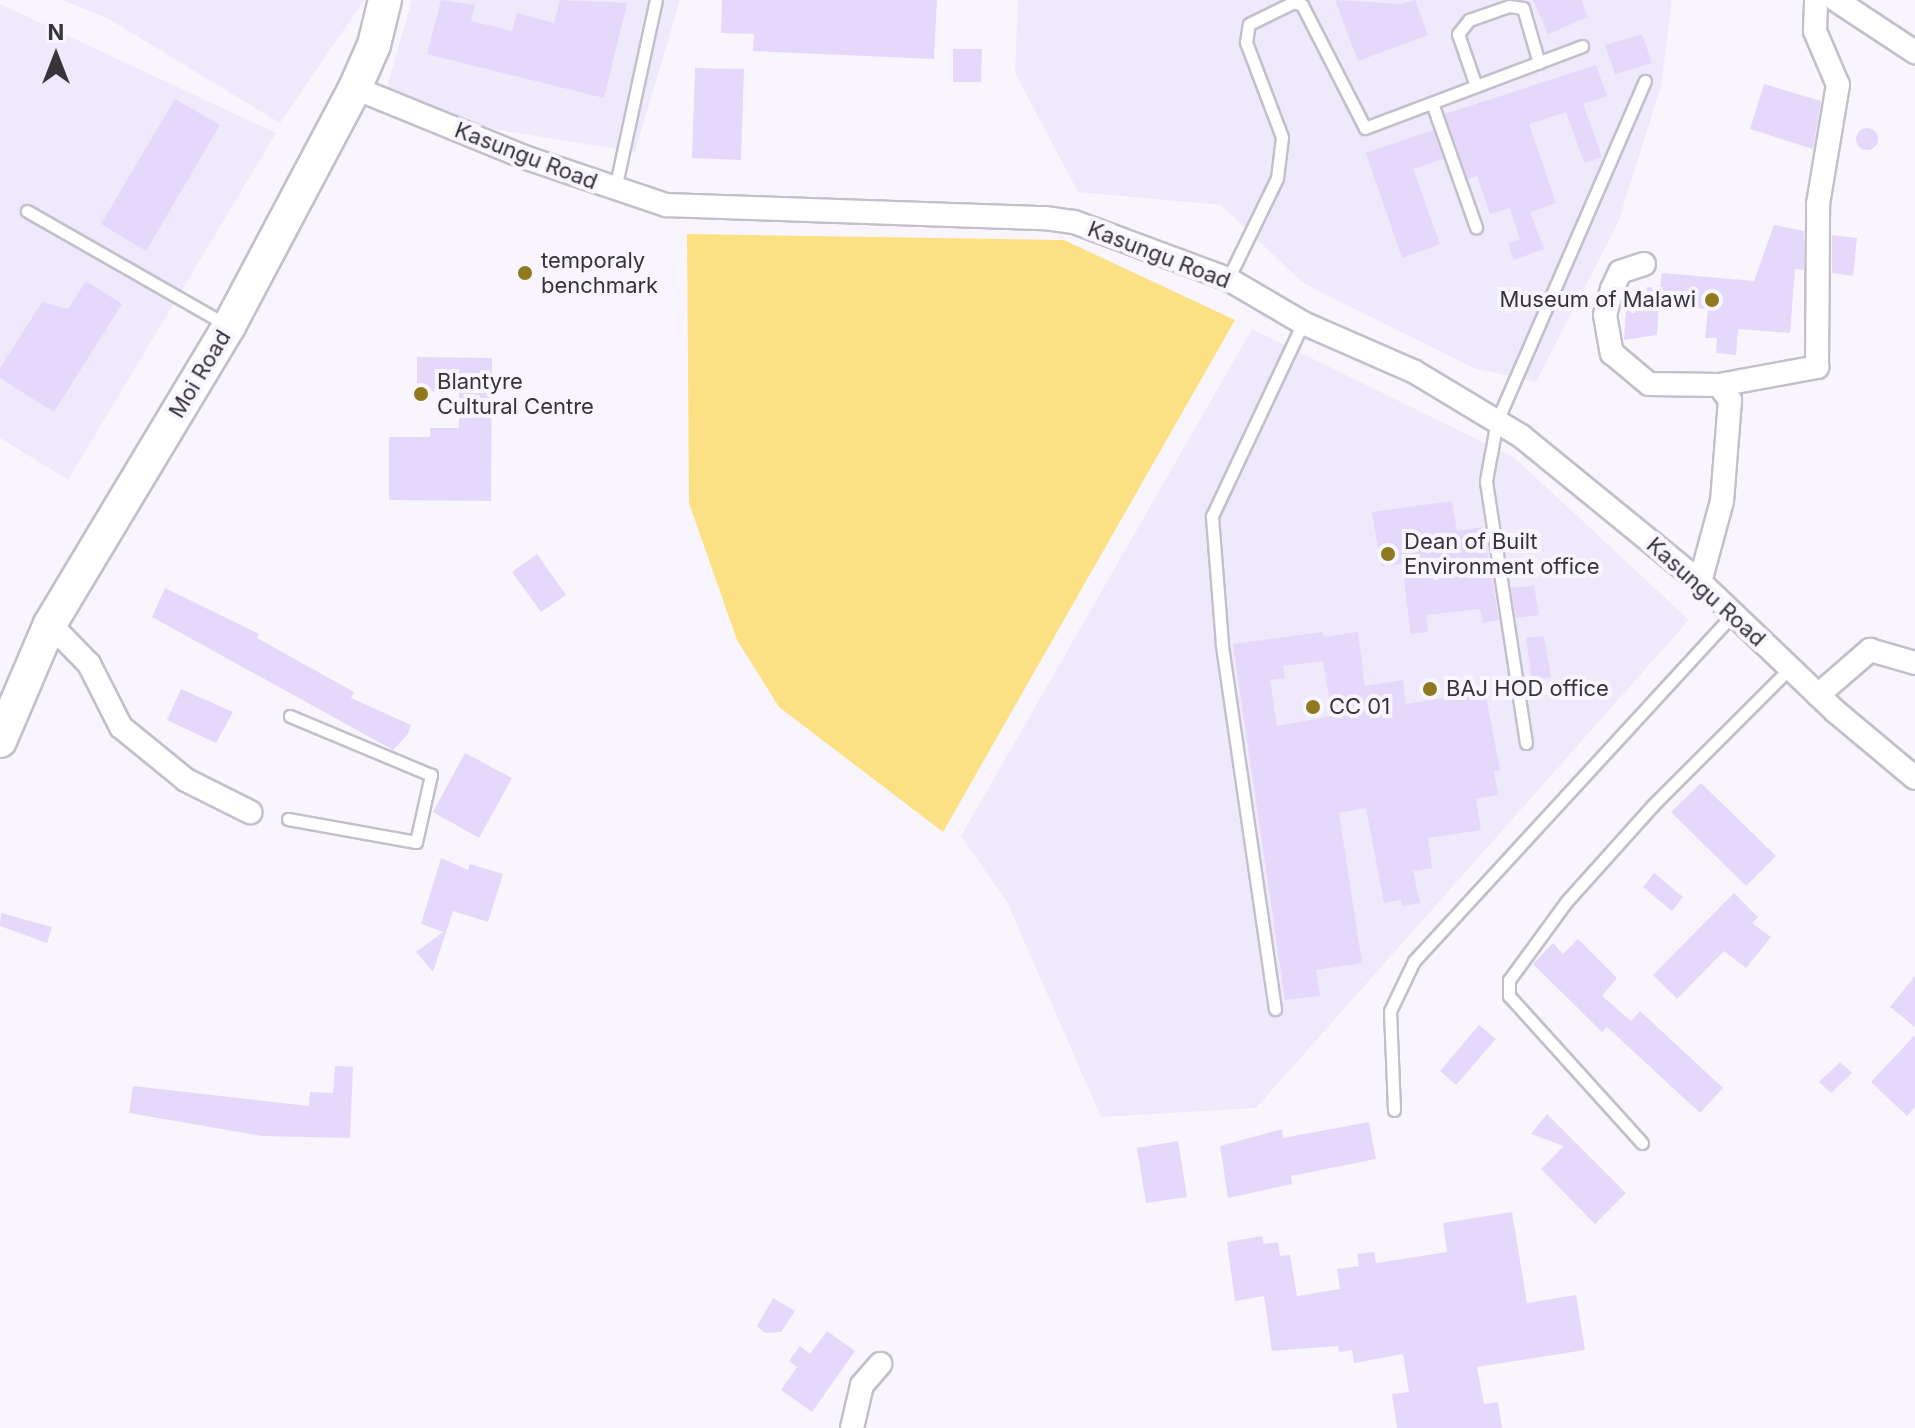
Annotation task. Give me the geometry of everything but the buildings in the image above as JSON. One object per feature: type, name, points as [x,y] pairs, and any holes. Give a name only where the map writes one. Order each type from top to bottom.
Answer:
[{"type":"main road","name":"Moi Road","points":[[0,741],[50,624],[229,326],[355,88],[374,45],[385,0]]},
{"type":"street","points":[[1644,264],[1620,272],[1605,315],[1612,353],[1649,384],[1719,385],[1817,367],[1818,204],[1838,85],[1815,31],[1816,0]]},
{"type":"street","points":[[1836,0],[1915,52]]},
{"type":"street","name":"Kasungu Road","points":[[355,88],[615,189],[666,205],[921,211],[1074,222],[1228,279],[1303,323],[1415,372],[1497,421],[1700,582],[1818,695],[1915,778]]},
{"type":"street","points":[[1700,582],[1728,464],[1730,400],[1719,385]]},
{"type":"street","points":[[50,624],[89,664],[121,727],[186,780],[250,812]]},
{"type":"street","points":[[1818,695],[1870,650],[1915,663]]},
{"type":"street","points":[[852,1428],[862,1385],[880,1364]]},
{"type":"lane","points":[[615,189],[656,0]]},
{"type":"lane","points":[[1228,279],[1277,178],[1282,137],[1246,42],[1249,24],[1294,2],[1302,5],[1361,127],[1372,129],[1582,46]]},
{"type":"lane","points":[[1476,86],[1458,34],[1469,20],[1509,6],[1523,8],[1539,63]]},
{"type":"lane","points":[[1526,743],[1486,481],[1497,421],[1645,81]]},
{"type":"lane","points":[[1432,103],[1476,227]]},
{"type":"lane","points":[[27,211],[229,326]]},
{"type":"lane","points":[[1275,1009],[1222,644],[1212,516],[1303,323]]},
{"type":"lane","points":[[1394,1110],[1390,1011],[1414,961],[1733,614]]},
{"type":"lane","points":[[1642,1143],[1509,996],[1509,980],[1566,902],[1653,805],[1790,668]]},
{"type":"lane","points":[[288,819],[416,842],[431,775],[290,716]]},
{"type":"shaded area","points":[[62,0],[364,0],[280,123],[107,18]]},
{"type":"shaded area","points":[[412,0],[680,0],[635,152],[468,125],[385,94]]},
{"type":"shaded area","points":[[1018,0],[1672,0],[1661,86],[1618,223],[1536,382],[1474,368],[1324,294],[1301,281],[1221,205],[1078,192],[1015,73]]},
{"type":"shaded area","points":[[0,4],[276,133],[68,480],[0,438]]},
{"type":"shaded area","points":[[687,234],[1064,240],[1235,320],[943,832],[779,707],[737,640],[689,503]]},
{"type":"shaded area","points":[[1252,329],[1515,458],[1689,620],[1256,1108],[1101,1117],[1007,902],[961,836]]},
{"type":"place","name":"temporaly benchmark","points":[[525,273]]},
{"type":"place","name":"Museum of Malawi","points":[[1712,300]]},
{"type":"place","name":"Blantyre Cultural Centre","points":[[421,394]]},
{"type":"place","name":"Dean of Built Environment office","points":[[1388,554]]},
{"type":"place","name":"BAJ HOD office","points":[[1430,689]]},
{"type":"place","name":"CC 01","points":[[1313,707]]}]
